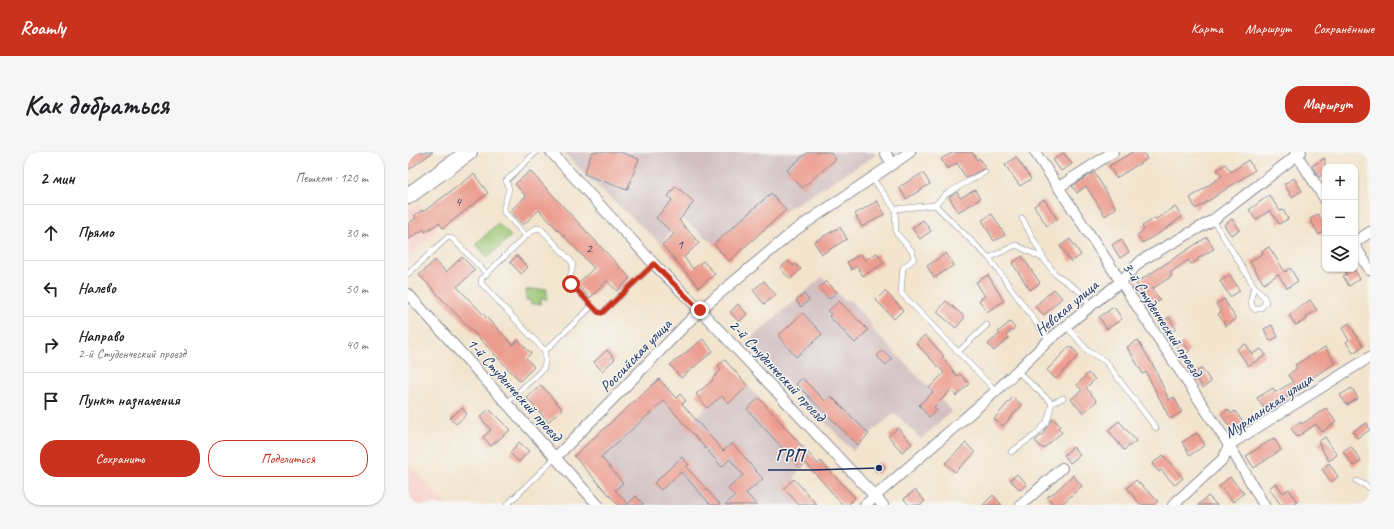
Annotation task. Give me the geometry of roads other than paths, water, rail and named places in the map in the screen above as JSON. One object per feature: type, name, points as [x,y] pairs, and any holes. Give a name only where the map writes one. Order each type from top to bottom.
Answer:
[{"type":"main road","points":[[408,196],[469,152]]},
{"type":"street","name":"2-й Студенческий проезд","points":[[552,152],[654,264],[700,310],[883,505]]},
{"type":"street","points":[[885,152],[892,164]]},
{"type":"street","name":"Российская улица","points":[[556,457],[700,310],[794,231],[910,152]]},
{"type":"street","name":"3-й Студенческий проезд","points":[[1035,152],[1229,445],[1264,505]]},
{"type":"street","points":[[1059,187],[1113,152]]},
{"type":"street","points":[[1298,153],[1322,193]]},
{"type":"street","name":"Невская улица","points":[[865,505],[996,390],[1049,340],[1120,282],[1142,260],[1213,220],[1298,153]]},
{"type":"street","points":[[1358,240],[1370,232]]},
{"type":"street","points":[[1358,251],[1370,270]]},
{"type":"street","name":"1-й Студенческий проезд","points":[[408,294],[598,505]]},
{"type":"street","name":"Мурманская улица","points":[[1173,505],[1224,458],[1229,445],[1370,357]]},
{"type":"street","points":[[1021,505],[1062,468]]},
{"type":"lane","points":[[526,236],[504,212],[509,189],[506,182],[507,179],[536,152]]},
{"type":"lane","points":[[895,208],[935,205],[946,194],[985,172]]},
{"type":"lane","points":[[872,178],[895,208],[896,233],[912,251],[914,259],[903,268],[901,293],[996,390]]},
{"type":"lane","points":[[935,205],[989,258],[1049,340]]},
{"type":"lane","points":[[1022,218],[1044,259],[1055,274],[1079,291],[1091,306]]},
{"type":"lane","points":[[1213,220],[1254,286]]},
{"type":"lane","points":[[507,403],[543,369],[545,363],[545,351],[482,285],[481,280],[526,236],[536,228],[539,228],[562,251],[572,263],[570,282],[600,313],[603,312],[654,264]]},
{"type":"lane","points":[[408,274],[448,237],[454,239],[487,274]]},
{"type":"lane","points":[[989,258],[1016,245],[1044,259]]},
{"type":"lane","points":[[545,351],[592,306]]},
{"type":"lane","points":[[959,351],[987,326]]},
{"type":"lane","points":[[1066,326],[1088,351],[1105,361],[1156,428]]},
{"type":"lane","points":[[1017,371],[1052,404]]},
{"type":"lane","points":[[1011,452],[1035,435],[1047,422],[1052,404],[1063,398]]},
{"type":"lane","name":"Российская улица","points":[[507,505],[556,457]]},
{"type":"lane","points":[[1357,481],[1370,488]]},
{"type":"place","name":"ГРП","points":[[879,468]]}]
